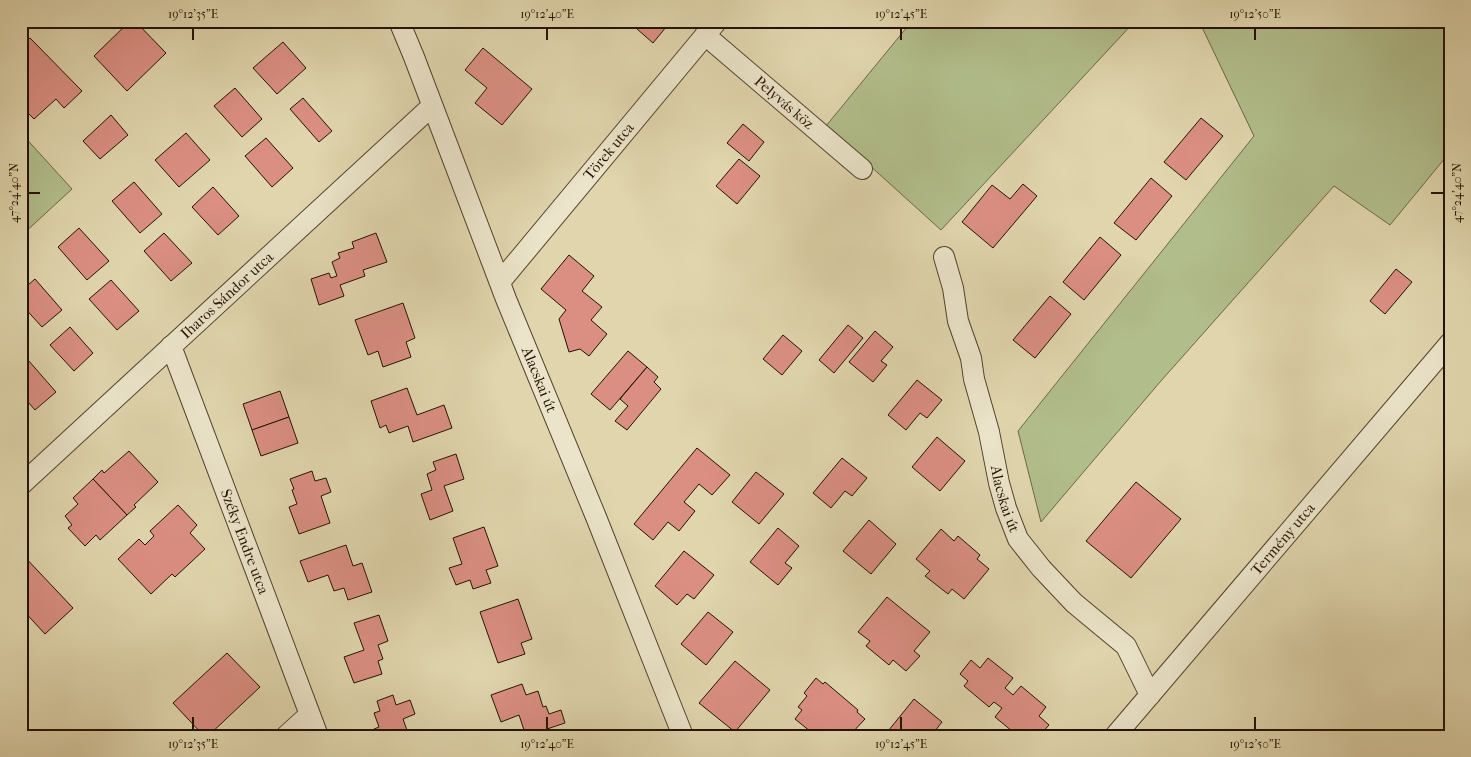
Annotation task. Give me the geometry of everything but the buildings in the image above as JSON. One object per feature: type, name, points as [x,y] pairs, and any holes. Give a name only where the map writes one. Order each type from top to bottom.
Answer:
[{"type":"street","name":"Alacskai út","points":[[399,21],[500,282],[683,736]]},
{"type":"street","name":"Pelyvás köz","points":[[711,28],[862,169]]},
{"type":"street","name":"Törek utca","points":[[500,282],[711,28]]},
{"type":"street","name":"Iharos Sándor utca","points":[[21,485],[432,106]]},
{"type":"street","name":"Alacskai út","points":[[944,257],[953,288],[958,321],[971,358],[999,483],[1018,539],[1041,568],[1074,603],[1126,646],[1150,695]]},
{"type":"street","name":"Termény utca","points":[[1116,736],[1450,343]]},
{"type":"street","name":"Széky Endre utca","points":[[171,346],[318,736]]},
{"type":"street","points":[[286,736],[309,715]]},
{"type":"green space","points":[[912,21],[1135,21],[941,230],[826,126]]},
{"type":"green space","points":[[1199,21],[1450,21],[1450,152],[1390,225],[1334,186],[1160,382],[1041,522],[1018,431],[1254,136]]},
{"type":"green space","points":[[21,133],[72,189],[21,236]]}]
